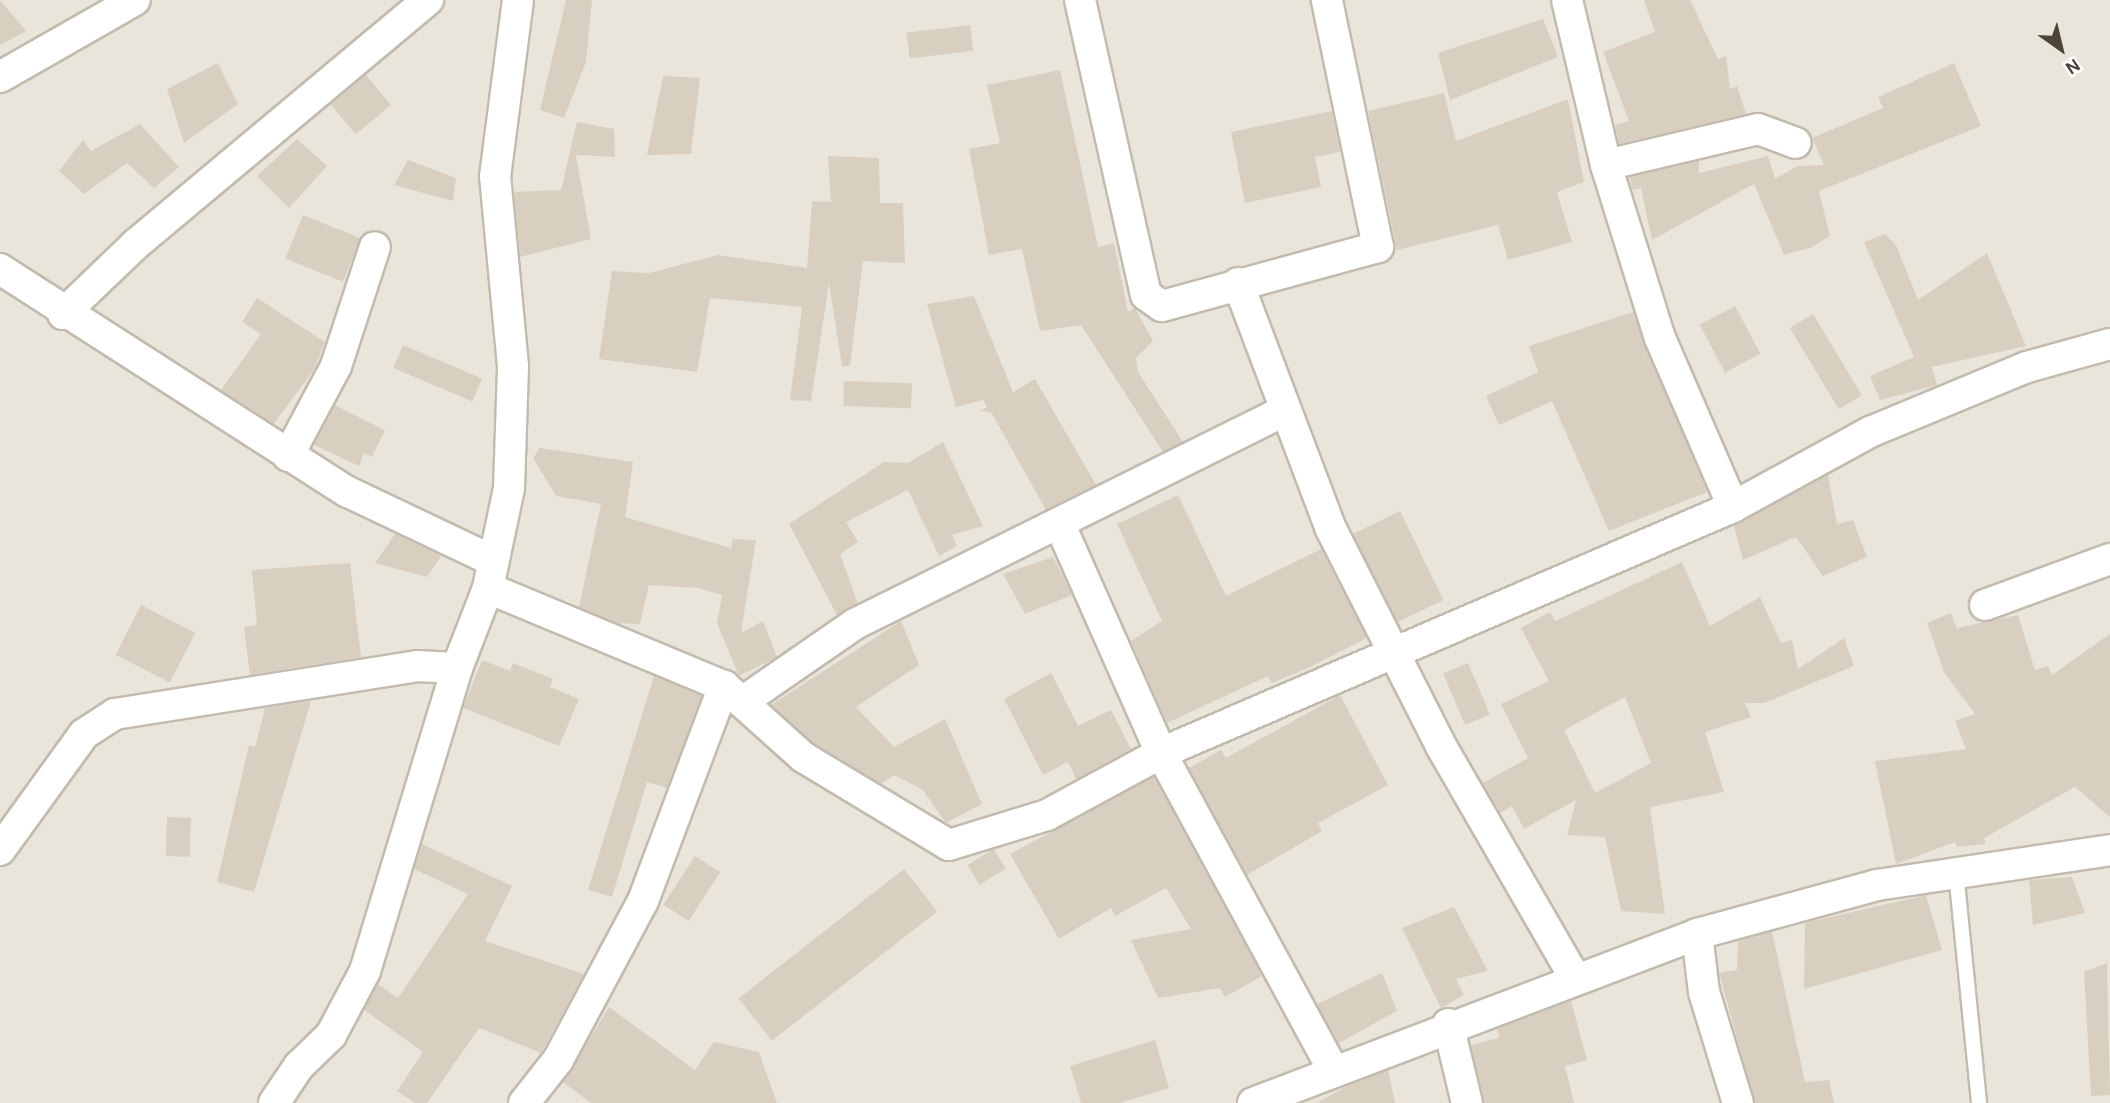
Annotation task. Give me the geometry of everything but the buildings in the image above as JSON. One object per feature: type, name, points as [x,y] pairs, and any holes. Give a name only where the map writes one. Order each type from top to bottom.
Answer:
[{"type":"street","points":[[0,77],[135,0]]},
{"type":"street","points":[[63,314],[136,244],[428,0]]},
{"type":"street","points":[[274,1103],[299,1066],[331,1035],[365,971],[457,668],[490,575],[509,488],[513,366],[495,177],[518,0]]},
{"type":"street","points":[[1080,0],[1146,295],[1162,306],[1238,283],[1372,252],[1381,239],[1328,0]]},
{"type":"street","points":[[1567,0],[1606,165],[1660,338],[1733,507]]},
{"type":"street","points":[[1606,165],[1758,129],[1796,143]]},
{"type":"street","points":[[288,456],[336,366],[375,247]]},
{"type":"street","points":[[0,269],[63,314],[288,456],[490,575],[733,694],[803,757],[949,845],[1047,815],[1161,753],[1733,507],[1870,432],[2027,367],[2110,344]]},
{"type":"street","points":[[1238,283],[1283,412],[1330,527],[1511,873],[1575,978]]},
{"type":"street","points":[[524,1103],[558,1060],[643,901],[733,694],[855,624],[1060,525],[1283,412]]},
{"type":"street","points":[[1060,525],[1161,753],[1334,1071]]},
{"type":"street","points":[[1985,605],[2110,559]]},
{"type":"street","points":[[0,850],[84,734],[114,714],[417,666],[457,668]]},
{"type":"street","points":[[1253,1103],[1448,1024],[1697,934],[1877,885],[2110,850]]},
{"type":"street","points":[[1697,934],[1704,992],[1738,1103]]},
{"type":"street","points":[[1448,1024],[1467,1103]]},
{"type":"lane","points":[[1956,872],[1979,1103]]},
{"type":"shaded area","points":[[0,0],[2110,0],[2110,1103],[0,1103]]}]
